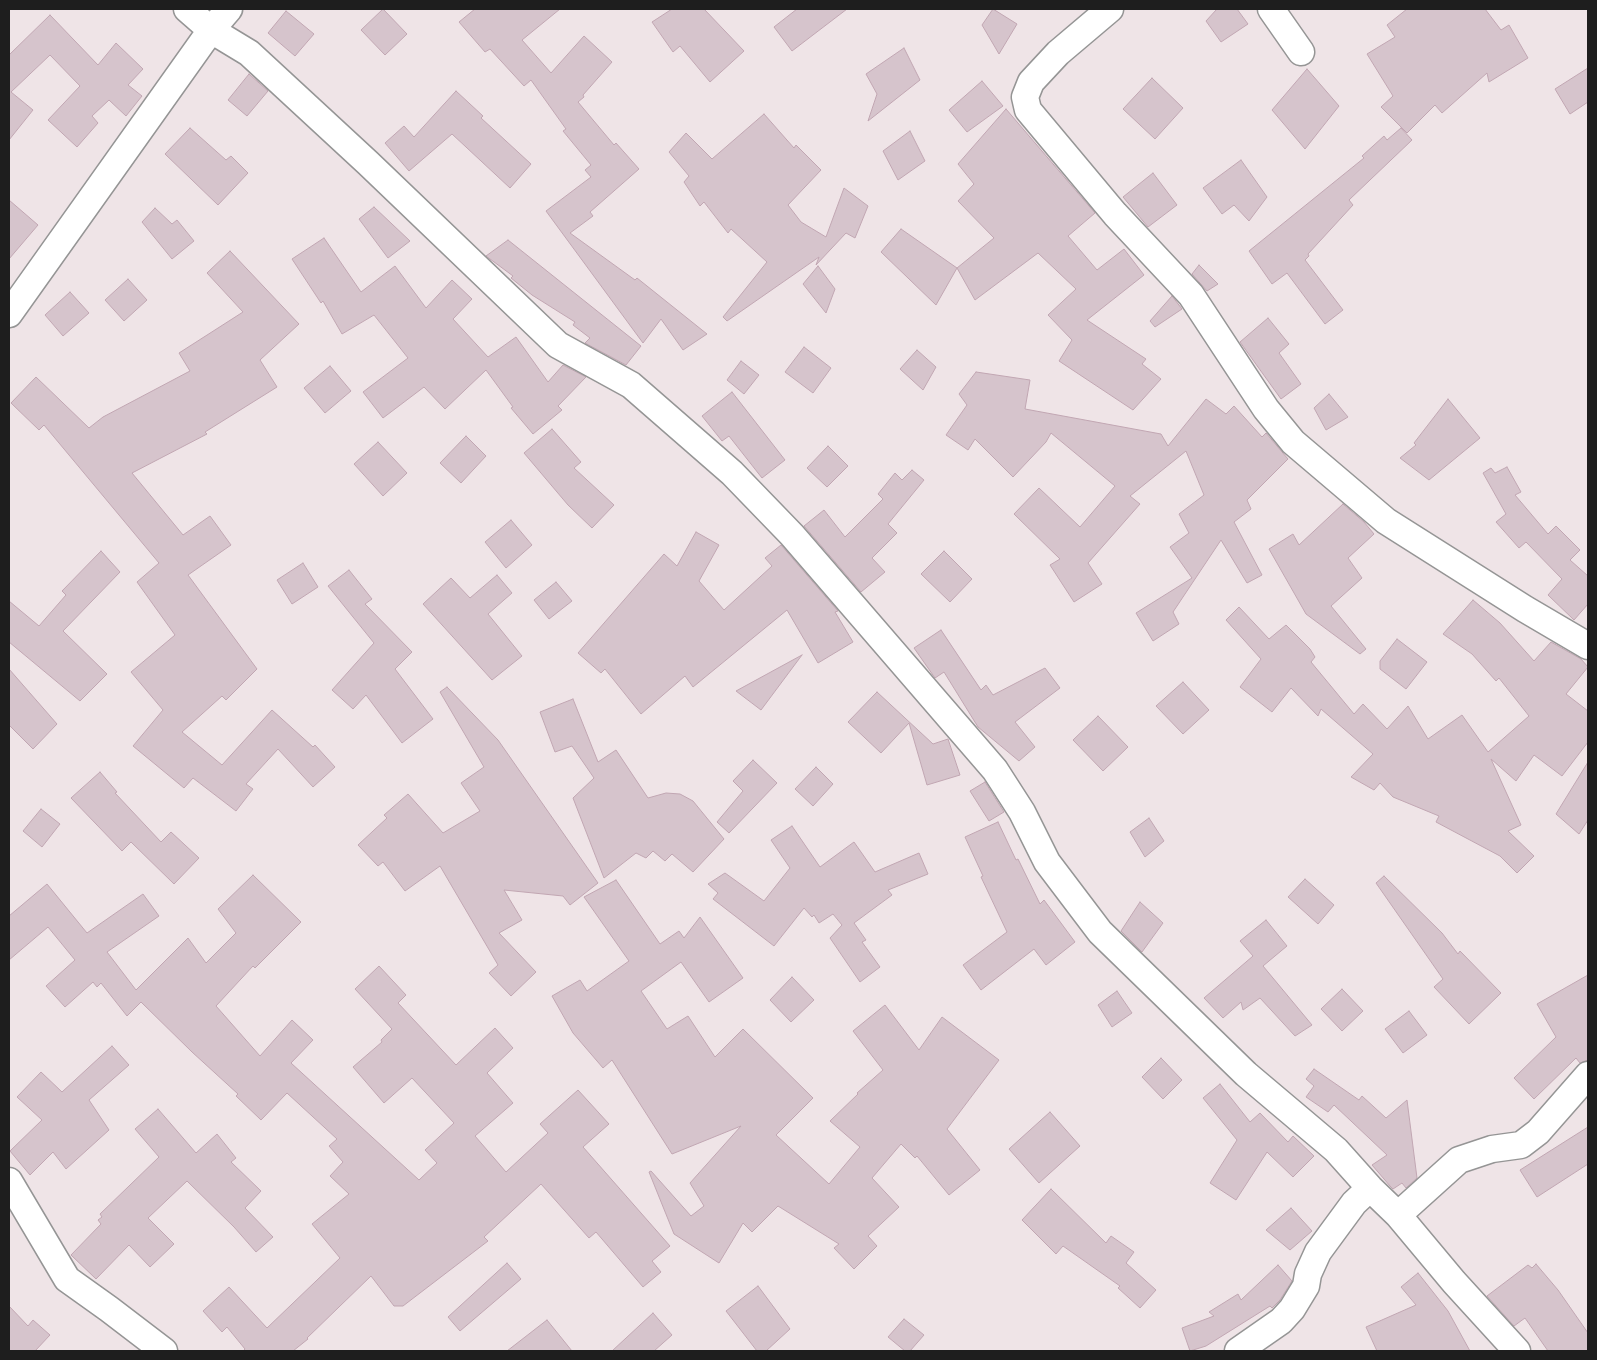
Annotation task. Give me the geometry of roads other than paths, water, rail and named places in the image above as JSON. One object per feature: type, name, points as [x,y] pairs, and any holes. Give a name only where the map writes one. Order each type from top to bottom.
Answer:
[{"type":"street","points":[[187,9],[211,30],[249,53],[368,163],[558,345],[631,385],[732,473],[792,535],[995,770],[1022,812],[1048,862],[1100,932],[1246,1074],[1336,1150],[1370,1188],[1398,1215],[1454,1282],[1517,1351]]},
{"type":"street","points":[[9,314],[211,30],[229,9]]},
{"type":"street","points":[[1110,9],[1058,53],[1031,82],[1025,96],[1028,110],[1115,214],[1190,295],[1266,409],[1294,442],[1386,521],[1525,609],[1588,646]]},
{"type":"street","points":[[1271,9],[1301,52]]},
{"type":"street","points":[[1398,1215],[1459,1160],[1492,1149],[1521,1145],[1538,1132],[1588,1074]]},
{"type":"street","points":[[9,1181],[67,1280],[164,1351]]},
{"type":"street","points":[[1238,1351],[1281,1321],[1292,1309],[1306,1286],[1308,1274],[1318,1252],[1354,1202],[1370,1188]]}]
